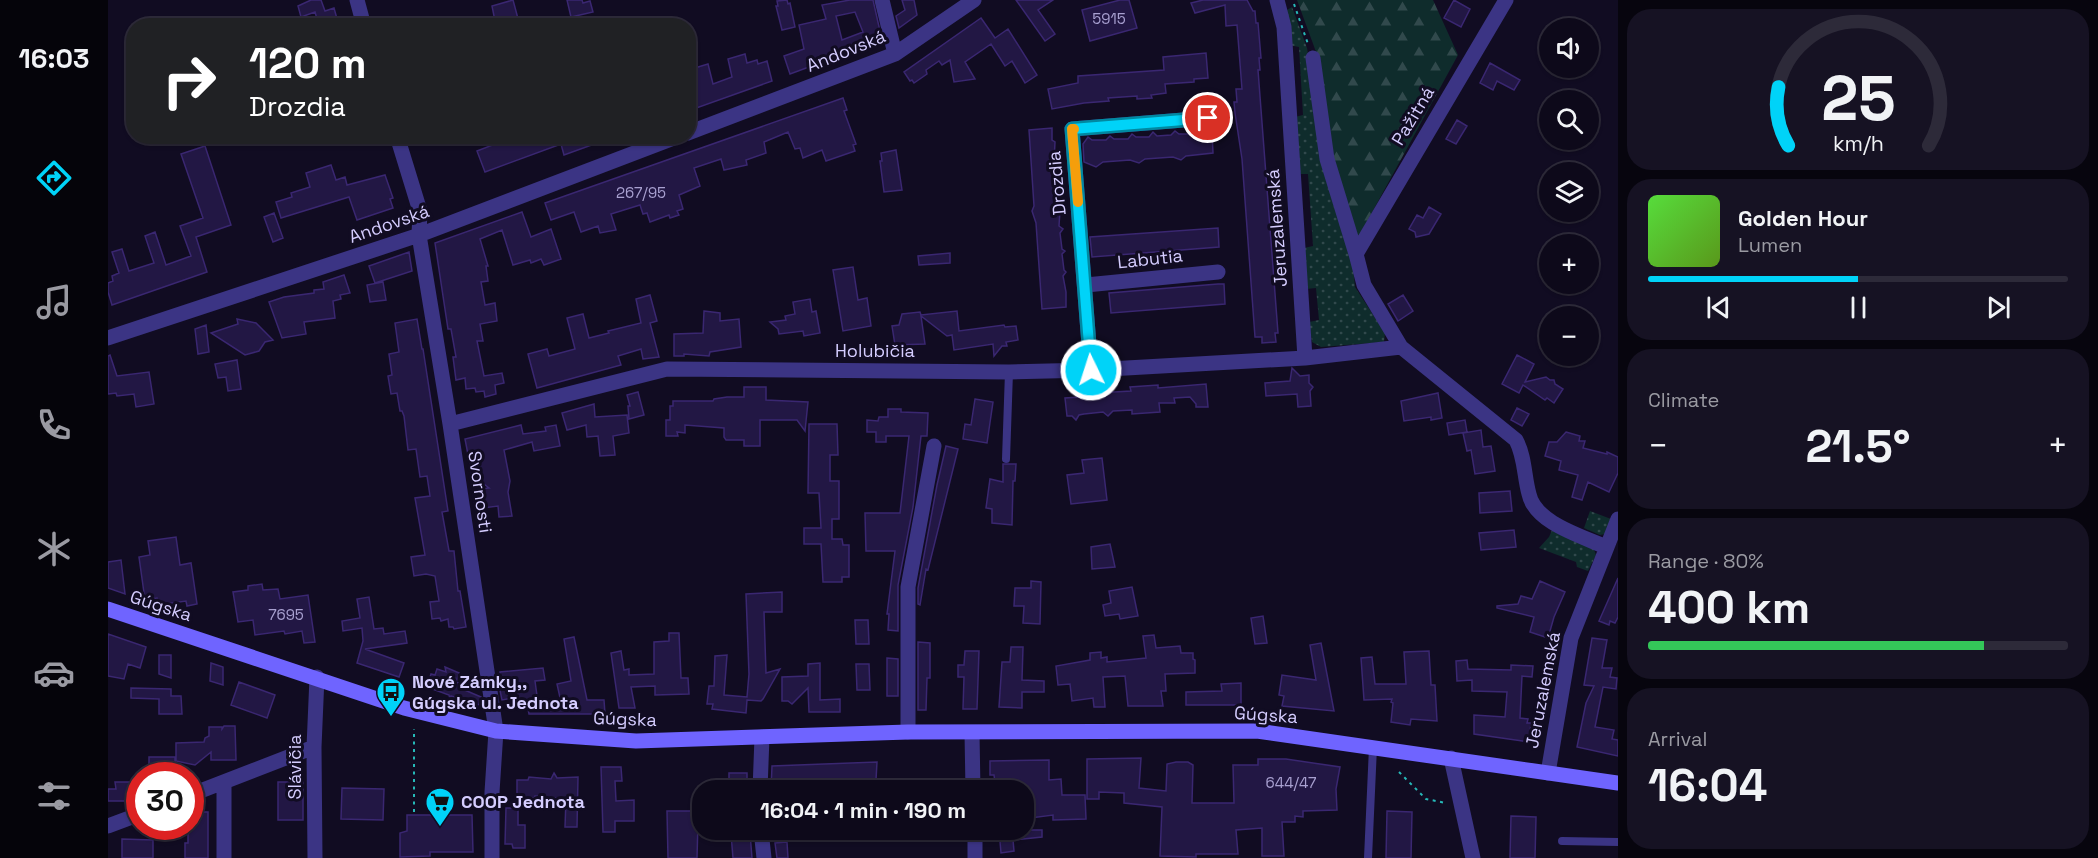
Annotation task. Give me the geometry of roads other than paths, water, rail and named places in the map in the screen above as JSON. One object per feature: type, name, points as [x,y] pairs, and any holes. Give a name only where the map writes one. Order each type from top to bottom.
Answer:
[{"type":"main road","name":"Gúgska","points":[[108,609],[317,677],[404,708],[496,731],[636,741],[908,732],[1257,731],[1618,783]]},
{"type":"street","points":[[357,0],[362,18]]},
{"type":"street","points":[[882,0],[895,54]]},
{"type":"street","name":"Andovská","points":[[696,130],[895,54],[974,0]]},
{"type":"street","name":"Jeruzalemská","points":[[1277,0],[1284,27],[1305,358]]},
{"type":"street","name":"Pažitná","points":[[1356,254],[1506,0]]},
{"type":"street","points":[[1312,58],[1327,159],[1364,285],[1401,347],[1516,440],[1521,449],[1529,497],[1536,510],[1549,520],[1606,547]]},
{"type":"street","name":"Drozdia","points":[[1091,370],[1072,129],[1208,118]]},
{"type":"street","name":"Svornosti","points":[[400,144],[420,211],[419,235],[496,731],[492,792],[492,858]]},
{"type":"street","name":"Andovská","points":[[108,338],[419,235],[658,144]]},
{"type":"street","name":"Labutia","points":[[1086,285],[1218,272]]},
{"type":"street","points":[[1305,358],[1401,347]]},
{"type":"street","name":"Holubičia","points":[[450,424],[666,369],[1009,372],[1091,370],[1305,358]]},
{"type":"street","points":[[908,732],[908,587],[934,446]]},
{"type":"street","name":"Jeruzalemská","points":[[1548,773],[1571,638],[1618,519]]},
{"type":"street","name":"Slávičia","points":[[315,858],[314,747],[317,677]]},
{"type":"street","points":[[972,733],[974,780]]},
{"type":"street","points":[[760,780],[762,737]]},
{"type":"street","points":[[204,790],[314,747]]},
{"type":"street","points":[[1451,758],[1473,858]]},
{"type":"street","points":[[224,782],[224,858]]},
{"type":"street","points":[[108,826],[126,819]]},
{"type":"street","points":[[762,840],[764,858]]},
{"type":"street","points":[[975,840],[975,858]]},
{"type":"lane","points":[[1006,459],[1009,372]]},
{"type":"lane","points":[[1368,858],[1372,747]]},
{"type":"lane","points":[[1562,841],[1618,842]]},
{"type":"place","name":"Nové Zámky,, Gúgska ul. Jednota","points":[[391,718]]},
{"type":"place","name":"COOP Jednota","points":[[440,828]]}]
